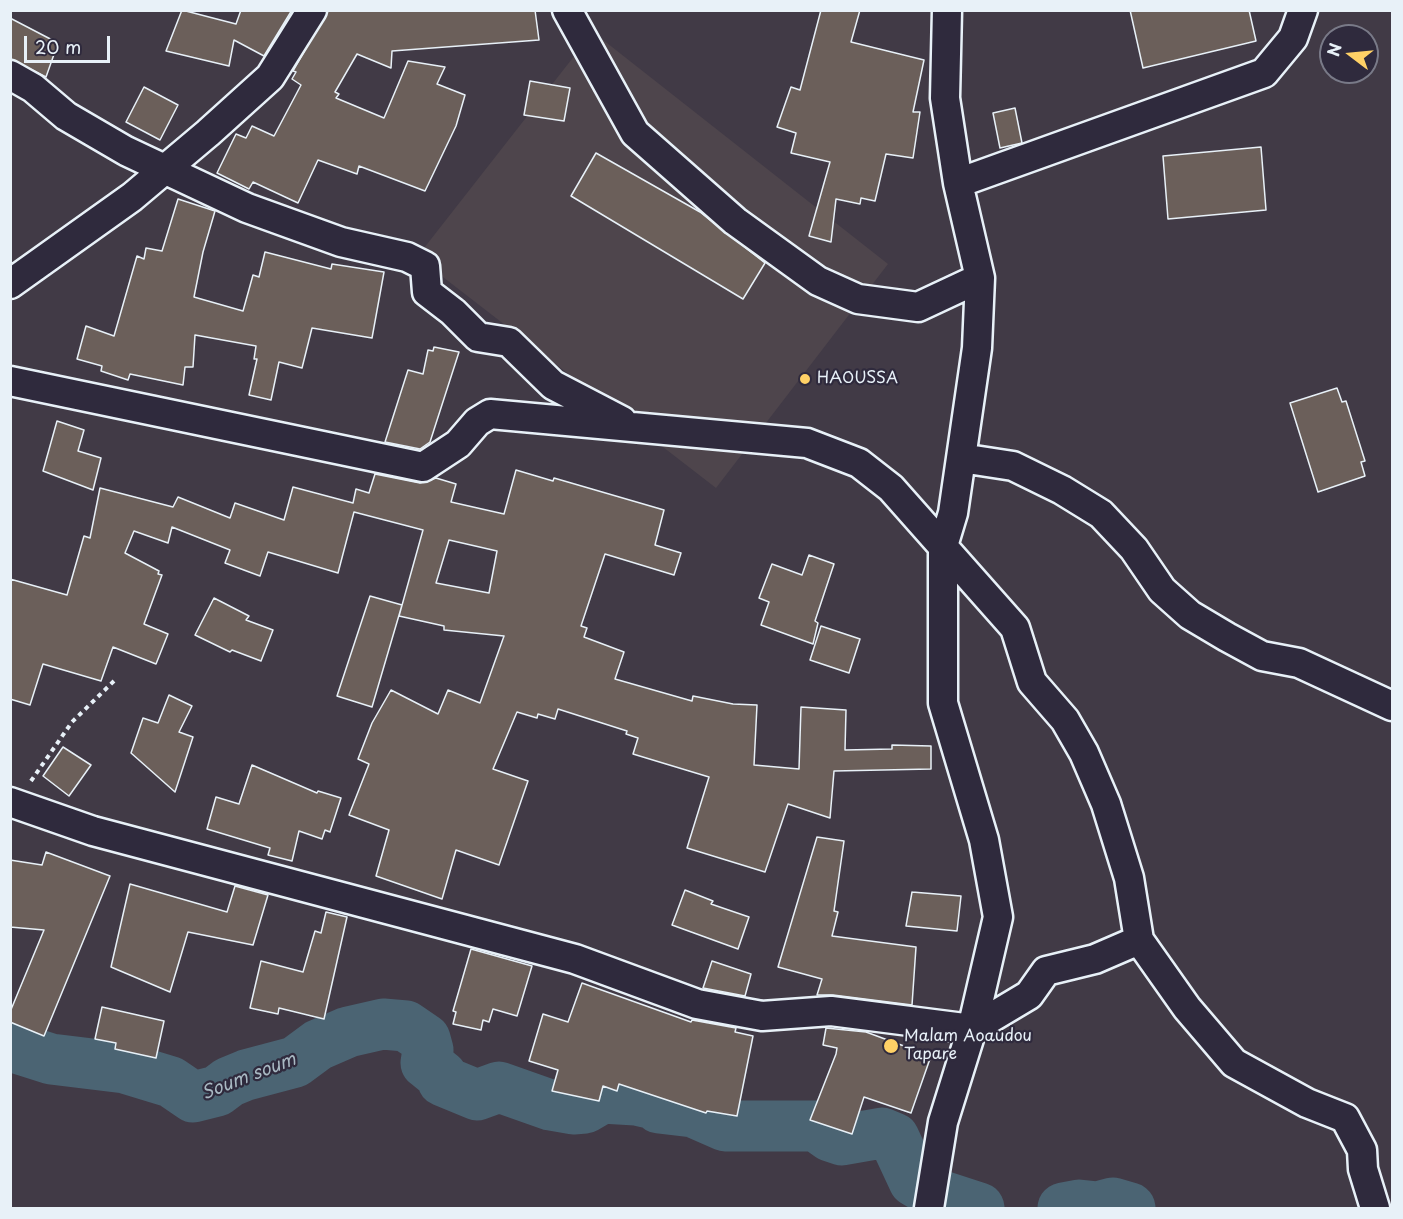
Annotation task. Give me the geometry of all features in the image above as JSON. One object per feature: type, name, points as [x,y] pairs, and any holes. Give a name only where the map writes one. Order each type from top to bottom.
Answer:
[{"type":"street","points":[[10,284],[132,197],[270,77],[312,10]]},
{"type":"street","points":[[567,10],[635,134],[735,221],[818,281],[858,299],[918,307],[981,279]]},
{"type":"street","points":[[929,1209],[943,1122],[972,1029],[998,917],[984,840],[943,703],[944,546],[953,513],[977,348],[981,279],[958,183],[945,98],[946,10]]},
{"type":"street","points":[[958,183],[1264,73],[1293,38],[1304,10]]},
{"type":"street","points":[[10,75],[33,88],[66,116],[126,151],[247,208],[341,242],[407,257],[425,266],[427,292],[453,312],[478,337],[509,342],[553,385],[634,428]]},
{"type":"street","points":[[10,381],[423,466],[458,444],[477,422],[490,414],[807,442],[859,463],[891,488],[1015,628],[1032,682],[1065,720],[1084,753],[1106,804],[1129,878],[1139,940],[1187,1008],[1234,1063],[1297,1098],[1345,1118],[1362,1150],[1363,1169],[1375,1209]]},
{"type":"street","points":[[961,458],[1013,466],[1062,490],[1101,513],[1134,549],[1162,590],[1190,615],[1262,656],[1299,663],[1392,706]]},
{"type":"street","points":[[13,803],[93,831],[575,959],[697,1004],[762,1016],[831,1011],[972,1029],[1029,995],[1046,971],[1095,959],[1139,940]]},
{"type":"path","points":[[13,803],[72,722],[115,680]]},
{"type":"shaded area","points":[[593,32],[888,264],[716,488],[417,257]]},
{"type":"building","points":[[182,10],[236,24],[241,10],[292,10],[264,56],[234,40],[229,66],[166,51]]},
{"type":"building","points":[[328,10],[535,10],[539,40],[392,51],[391,68],[357,54],[335,92],[339,94],[336,98],[384,118],[408,61],[445,67],[437,84],[465,95],[456,126],[425,191],[359,166],[357,174],[318,160],[298,203],[253,182],[249,189],[217,173],[236,134],[246,138],[252,126],[274,136],[301,85],[292,79],[296,72],[293,71]]},
{"type":"building","points":[[821,10],[860,10],[851,42],[924,60],[913,112],[920,112],[913,158],[886,154],[875,201],[861,198],[860,204],[836,199],[831,242],[809,236],[830,162],[791,153],[796,133],[777,127],[791,87],[800,90]]},
{"type":"building","points":[[1130,10],[1249,10],[1256,41],[1143,68]]},
{"type":"building","points":[[10,18],[58,43],[46,77],[10,59]]},
{"type":"building","points":[[530,81],[570,88],[564,121],[524,115]]},
{"type":"building","points":[[144,87],[178,105],[160,140],[126,122]]},
{"type":"building","points":[[1015,108],[1022,143],[1000,148],[993,113]]},
{"type":"building","points":[[1261,147],[1266,210],[1168,219],[1163,156]]},
{"type":"building","points":[[596,153],[700,212],[765,263],[743,299],[571,196]]},
{"type":"building","points":[[178,199],[215,211],[203,252],[194,297],[243,311],[253,275],[259,277],[265,252],[331,269],[332,264],[384,272],[372,338],[312,328],[302,368],[279,362],[271,400],[249,395],[257,359],[254,359],[256,346],[195,335],[193,367],[185,367],[183,385],[130,374],[128,380],[101,371],[102,366],[77,359],[86,326],[114,336],[137,256],[144,259],[146,248],[162,251]]},
{"type":"building","points":[[434,347],[459,352],[430,442],[420,449],[385,442],[408,370],[423,374],[428,350],[433,351]]},
{"type":"building","points":[[1337,388],[1342,402],[1346,401],[1365,461],[1361,462],[1365,476],[1318,492],[1290,403]]},
{"type":"building","points":[[57,421],[84,430],[78,451],[101,458],[93,490],[43,471]]},
{"type":"building","points":[[516,470],[553,481],[554,478],[664,510],[655,545],[681,553],[674,575],[605,554],[581,626],[587,628],[584,637],[624,652],[615,679],[692,701],[693,696],[733,704],[757,705],[754,765],[799,769],[801,707],[846,710],[845,750],[892,749],[892,745],[931,746],[931,769],[834,771],[830,818],[788,804],[765,872],[687,848],[709,777],[633,754],[638,738],[626,734],[627,731],[558,709],[555,719],[538,714],[537,718],[517,712],[493,769],[528,781],[499,865],[456,850],[442,899],[376,876],[389,830],[349,815],[369,764],[358,759],[372,723],[391,690],[438,714],[448,690],[480,703],[504,636],[444,630],[444,626],[399,616],[423,530],[354,512],[338,573],[268,552],[260,576],[225,563],[230,550],[172,527],[168,543],[134,531],[125,553],[159,571],[158,574],[162,575],[144,624],[168,634],[156,664],[113,647],[101,681],[43,664],[30,705],[10,699],[10,579],[67,595],[84,536],[90,538],[100,488],[173,507],[178,497],[230,518],[235,503],[284,520],[293,487],[353,503],[356,489],[369,493],[375,474],[420,483],[436,478],[456,484],[451,502],[504,514]],"holes":[[[449,540],[497,551],[489,593],[436,583]]]},
{"type":"building","points":[[809,555],[834,564],[815,621],[818,623],[813,644],[761,625],[769,602],[759,598],[772,564],[802,575]]},
{"type":"building","points":[[370,596],[402,605],[372,707],[337,696]]},
{"type":"building","points":[[214,598],[249,616],[246,620],[273,630],[261,661],[232,650],[230,652],[195,635]]},
{"type":"building","points":[[821,626],[860,639],[849,673],[810,660]]},
{"type":"building","points":[[169,695],[192,706],[179,732],[193,737],[175,792],[131,753],[143,718],[158,723]]},
{"type":"building","points":[[63,747],[91,765],[69,796],[43,776]]},
{"type":"building","points":[[252,765],[317,793],[318,791],[341,798],[330,832],[325,830],[322,839],[299,831],[292,861],[268,855],[270,848],[207,829],[216,797],[239,804]]},
{"type":"building","points":[[817,837],[844,841],[834,911],[838,912],[832,936],[916,947],[912,1005],[817,995],[822,979],[778,967]]},
{"type":"building","points":[[46,852],[110,876],[44,1036],[10,1022],[10,1012],[44,930],[10,927],[10,860],[42,865]]},
{"type":"building","points":[[130,884],[227,912],[235,886],[268,895],[253,945],[188,932],[170,992],[111,967]]},
{"type":"building","points":[[685,890],[713,901],[711,904],[749,917],[738,949],[672,925]]},
{"type":"building","points":[[912,892],[961,896],[957,931],[906,926]]},
{"type":"building","points":[[326,912],[347,917],[324,1019],[279,1008],[278,1014],[250,1008],[261,961],[303,972],[315,931],[321,933]]},
{"type":"building","points":[[471,949],[532,966],[517,1016],[493,1009],[489,1022],[483,1020],[481,1030],[453,1024],[456,1012],[453,1011]]},
{"type":"building","points":[[712,961],[751,974],[745,996],[703,988]]},
{"type":"building","points":[[582,983],[691,1022],[692,1020],[736,1028],[735,1032],[753,1036],[737,1116],[707,1111],[706,1113],[619,1084],[617,1091],[603,1086],[599,1101],[552,1091],[558,1070],[529,1061],[543,1014],[568,1022]]},
{"type":"building","points":[[102,1007],[164,1021],[156,1058],[115,1049],[116,1043],[95,1039]]},
{"type":"building","points":[[826,1028],[866,1032],[931,1056],[911,1113],[864,1097],[852,1134],[810,1120],[836,1054],[837,1048],[823,1045]]},
{"type":"waterway","name":"Soum soum","points":[[10,1046],[51,1059],[125,1068],[171,1082],[193,1097],[217,1091],[229,1082],[246,1075],[295,1062],[318,1045],[348,1032],[383,1024],[406,1026],[425,1039],[428,1050],[426,1063],[442,1076],[443,1081],[477,1095],[499,1087],[550,1105],[573,1109],[585,1108],[602,1098],[636,1100],[662,1106],[659,1108],[693,1112],[725,1126],[816,1126],[830,1136],[842,1140],[882,1133],[894,1138],[914,1181],[936,1194],[979,1208]]},
{"type":"waterway","name":"Soum soum","points":[[1063,1208],[1079,1205],[1098,1207],[1113,1203],[1130,1208]]},
{"type":"place","name":"HAOUSSA","points":[[805,379]]},
{"type":"place","name":"Malam Aoaudou Tapare","points":[[891,1046]]}]
